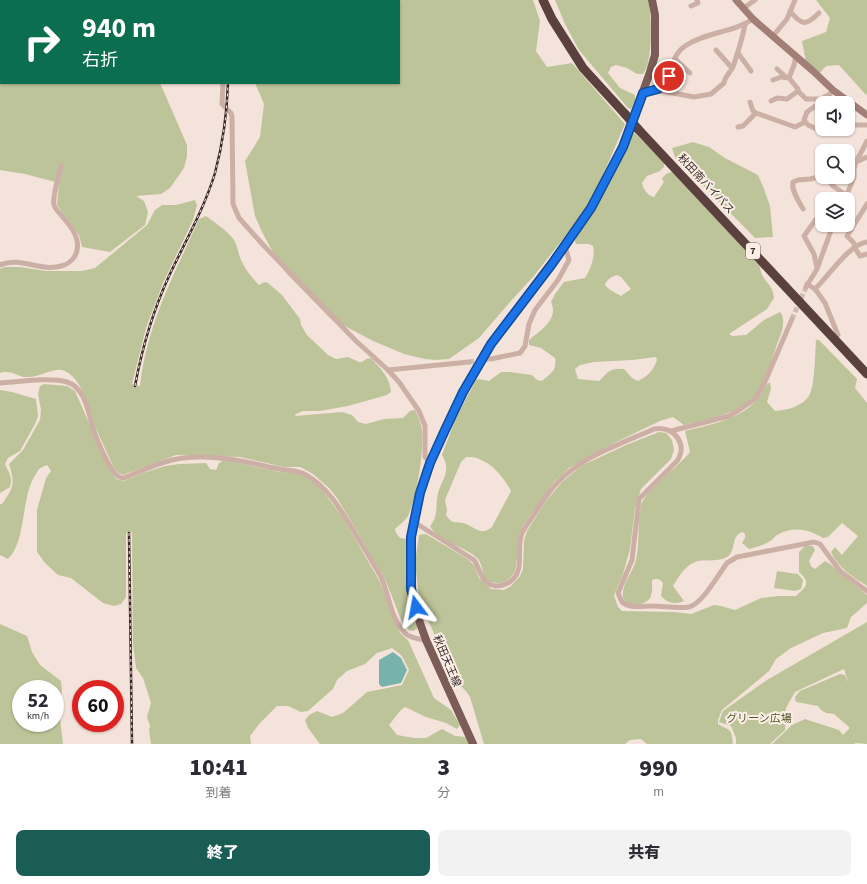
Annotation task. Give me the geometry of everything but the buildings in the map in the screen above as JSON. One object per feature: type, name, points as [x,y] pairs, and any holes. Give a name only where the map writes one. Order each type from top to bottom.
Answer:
[{"type":"highway","name":"秋田南バイパス","points":[[543,0],[552,19],[583,68],[867,374]]},
{"type":"main road","name":"秋田天王線","points":[[473,744],[426,640],[411,589],[410,553],[420,493],[430,463],[463,392],[491,344],[565,246],[591,208],[623,147],[643,93],[655,54],[655,15],[652,0]]},
{"type":"street","points":[[691,6],[698,3],[697,0]]},
{"type":"street","points":[[736,0],[753,19],[833,90],[867,115]]},
{"type":"street","points":[[744,8],[755,0]]},
{"type":"street","points":[[773,36],[787,19],[795,0]]},
{"type":"street","points":[[790,11],[797,20],[806,23],[812,20],[819,13]]},
{"type":"street","points":[[643,93],[658,89],[669,76],[677,53],[684,46],[704,36],[745,24],[753,19]]},
{"type":"street","points":[[658,89],[694,97],[711,94],[724,83],[725,78],[732,68],[738,54],[745,24]]},
{"type":"street","points":[[716,50],[732,68]]},
{"type":"street","points":[[738,54],[751,72]]},
{"type":"street","points":[[788,78],[796,56]]},
{"type":"street","points":[[675,59],[690,73]]},
{"type":"street","points":[[777,69],[788,78],[806,99],[815,99]]},
{"type":"street","points":[[773,80],[778,77],[788,78]]},
{"type":"street","points":[[223,84],[222,104],[231,113],[232,117],[233,204],[239,218],[356,341],[399,382],[419,411],[425,426],[425,457],[430,463]]},
{"type":"street","points":[[826,96],[833,90]]},
{"type":"street","points":[[771,101],[777,98],[787,99],[798,91]]},
{"type":"street","points":[[750,102],[753,111],[756,113],[795,127],[805,122]]},
{"type":"street","points":[[805,122],[804,120],[807,112],[815,106]]},
{"type":"street","points":[[738,127],[743,126],[756,113]]},
{"type":"street","points":[[805,122],[815,129]]},
{"type":"street","points":[[855,124],[867,125]]},
{"type":"street","points":[[848,192],[854,177],[856,162],[867,141]]},
{"type":"street","points":[[856,162],[867,157]]},
{"type":"street","points":[[0,265],[5,262],[60,267],[72,260],[76,254],[78,245],[73,229],[54,205],[54,197],[61,166]]},
{"type":"street","points":[[803,209],[792,186],[793,182],[815,178]]},
{"type":"street","points":[[832,184],[840,192]]},
{"type":"street","points":[[867,204],[847,236],[853,242],[860,256],[867,254]]},
{"type":"street","points":[[815,221],[804,236],[814,254],[817,269]]},
{"type":"street","points":[[830,232],[817,269],[806,286],[815,289],[825,303],[838,335]]},
{"type":"street","points":[[815,289],[843,258],[860,244],[867,242]]},
{"type":"street","points":[[491,359],[520,353],[525,346],[529,324],[535,310],[558,280],[569,260],[565,246]]},
{"type":"street","points":[[671,431],[729,416],[755,399],[764,384],[792,319]]},
{"type":"street","points":[[388,370],[468,362]]},
{"type":"street","points":[[0,383],[57,380],[76,386],[88,408],[92,427],[106,460],[118,477],[124,478],[173,460],[220,458],[238,460],[281,469],[296,470],[315,480],[324,488],[338,506],[381,579],[395,617],[402,630],[410,636],[426,640]]},
{"type":"street","points":[[414,522],[474,560],[480,575],[485,582],[492,586],[507,584],[518,573],[520,566],[522,534],[543,501],[557,483],[574,468],[593,456],[654,429],[665,428],[671,431],[681,443],[681,454],[677,461],[639,499],[632,560],[618,593],[622,602],[630,607],[663,606],[681,608],[692,606],[700,600],[727,563],[732,559],[814,542],[820,544],[840,572],[867,591]]},
{"type":"green space","points":[[400,0],[533,0],[540,21],[536,51],[547,67],[572,63],[625,124],[589,205],[533,277],[479,338],[449,359],[436,360],[404,354],[371,340],[330,318],[287,274],[274,254],[255,216],[245,161],[260,137],[264,104],[255,84],[400,84]]},
{"type":"green space","points":[[555,0],[648,0],[651,38],[649,60],[643,74],[637,74],[627,68],[616,65],[611,67],[608,73],[620,88],[635,95],[635,101],[631,109],[628,108],[579,50],[565,24]]},
{"type":"green space","points":[[816,0],[867,0],[866,95],[839,65],[826,66],[819,74],[806,62],[802,41],[826,32],[830,18]]},
{"type":"green space","points":[[0,84],[160,84],[187,145],[187,156],[184,168],[170,188],[161,194],[136,196],[144,201],[148,212],[145,225],[110,252],[82,247],[79,235],[57,205],[59,183],[25,174],[0,170]]},
{"type":"green space","points":[[635,133],[664,163],[664,167],[660,171],[647,176],[642,183],[646,192],[654,197],[664,182],[662,179],[664,176],[668,173],[674,172],[760,267],[762,276],[772,289],[774,298],[767,309],[729,334],[732,336],[746,335],[764,320],[780,312],[783,319],[782,332],[760,389],[745,404],[736,410],[684,425],[673,417],[660,421],[612,444],[569,468],[554,482],[522,527],[515,571],[513,575],[503,582],[490,582],[485,580],[478,559],[467,551],[440,537],[430,526],[435,518],[437,497],[446,470],[445,461],[442,455],[455,420],[476,380],[489,381],[501,372],[510,372],[532,375],[537,380],[542,381],[551,374],[554,369],[555,358],[541,348],[529,345],[529,340],[548,324],[553,314],[551,302],[564,282],[585,278],[589,271],[593,258],[593,246],[589,244],[577,244],[575,242],[576,236],[631,135]],"holes":[[[617,275],[621,277],[631,289],[621,296],[605,285],[610,278]],[[656,357],[657,360],[650,373],[638,381],[632,378],[624,369],[612,370],[599,381],[578,379],[575,369],[580,365],[594,362]],[[466,457],[473,457],[484,461],[498,472],[511,491],[492,527],[488,530],[482,531],[463,523],[453,522],[446,515],[447,510],[445,500],[461,462]]]},
{"type":"green space","points":[[693,142],[709,147],[725,158],[758,175],[770,206],[773,237],[755,238],[675,157],[672,148]]},
{"type":"green space","points":[[195,200],[197,205],[193,220],[163,283],[146,328],[132,384],[140,386],[149,342],[163,300],[199,219],[206,216],[232,237],[243,263],[254,279],[259,285],[264,282],[268,283],[282,295],[300,319],[301,325],[307,335],[328,355],[336,359],[348,357],[359,362],[371,358],[384,373],[389,382],[391,392],[387,395],[348,406],[320,411],[303,411],[295,416],[342,412],[352,415],[358,422],[366,424],[384,419],[403,418],[410,411],[415,410],[422,430],[422,450],[419,474],[408,516],[395,529],[400,538],[406,539],[407,542],[417,629],[413,631],[409,630],[402,622],[385,579],[337,498],[329,488],[313,474],[300,467],[284,467],[240,457],[176,455],[123,475],[114,468],[96,429],[84,395],[75,379],[69,374],[62,370],[50,371],[37,376],[29,377],[8,372],[0,373],[0,269],[4,267],[20,267],[46,271],[82,271],[95,268],[147,225],[155,210],[162,205],[176,205]]},
{"type":"green space","points":[[816,340],[819,340],[857,379],[855,388],[867,403],[867,586],[851,576],[838,563],[831,552],[835,547],[842,555],[858,536],[842,523],[828,537],[823,538],[812,532],[789,530],[777,535],[765,544],[749,549],[742,543],[745,538],[745,534],[743,532],[736,536],[732,551],[727,557],[719,560],[696,562],[684,570],[673,586],[684,601],[674,603],[663,598],[661,596],[663,583],[660,580],[655,579],[652,580],[652,594],[647,601],[635,605],[627,603],[623,597],[623,592],[625,583],[636,560],[641,505],[655,486],[690,452],[685,431],[720,422],[738,415],[755,402],[770,382],[771,389],[767,402],[775,411],[789,409],[802,403],[811,392]]},
{"type":"green space","points":[[44,384],[67,386],[75,391],[108,466],[116,479],[124,481],[165,466],[179,464],[206,463],[210,469],[216,470],[219,463],[224,460],[280,472],[298,473],[320,487],[343,518],[380,582],[400,633],[408,640],[434,698],[451,710],[460,725],[457,729],[446,723],[426,717],[405,707],[389,725],[397,735],[414,738],[426,738],[442,729],[455,736],[465,737],[469,744],[320,744],[308,728],[305,720],[309,715],[317,711],[332,717],[343,713],[367,692],[402,685],[409,670],[402,656],[392,648],[377,653],[365,664],[347,671],[337,680],[333,689],[308,711],[301,712],[288,706],[277,706],[260,723],[250,736],[251,744],[151,744],[149,730],[150,726],[147,717],[151,703],[143,678],[136,668],[133,644],[132,532],[126,533],[126,597],[121,604],[114,606],[103,603],[71,578],[58,575],[45,563],[37,552],[37,510],[46,478],[51,471],[47,465],[38,470],[30,486],[21,532],[14,552],[8,559],[0,555],[0,504],[2,504],[6,498],[13,481],[9,464],[23,450],[40,420],[41,410],[38,394],[40,386]]},
{"type":"green space","points":[[0,390],[36,399],[38,416],[20,451],[8,458],[5,464],[10,475],[11,484],[10,487],[0,493]]},
{"type":"green space","points":[[659,432],[666,433],[672,440],[674,450],[671,459],[641,489],[635,508],[630,549],[623,574],[614,595],[618,607],[622,611],[675,612],[691,614],[714,605],[735,610],[761,598],[796,596],[803,590],[806,584],[805,579],[799,572],[799,552],[806,545],[813,546],[815,550],[809,561],[811,566],[815,569],[825,561],[830,564],[867,595],[867,603],[851,617],[847,628],[823,633],[791,648],[776,659],[769,671],[722,710],[718,724],[731,732],[733,744],[647,744],[641,739],[630,740],[625,744],[484,744],[470,697],[454,680],[419,599],[415,562],[419,535],[426,534],[469,560],[475,567],[479,578],[491,589],[504,590],[511,586],[520,576],[523,569],[524,540],[527,531],[546,501],[562,482],[581,466],[626,445]]},
{"type":"green space","points":[[777,571],[798,574],[803,580],[801,589],[795,591],[774,588]]},
{"type":"green space","name":"グリーン広場","points":[[867,622],[867,744],[772,744],[792,725],[805,719],[839,730],[843,735],[849,729],[849,727],[834,714],[826,713],[818,706],[796,702],[795,697],[800,691],[840,674],[845,675],[849,684],[844,669],[795,692],[786,708],[785,730],[770,744],[736,744],[736,738],[731,726],[719,722],[723,711],[767,680]]},
{"type":"green space","points":[[0,624],[27,636],[32,652],[40,665],[60,680],[12,680],[12,732],[62,732],[63,744],[0,744]]},
{"type":"water","points":[[393,652],[401,658],[407,670],[401,683],[382,687],[379,684],[379,660]]},
{"type":"tunnel","points":[[792,319],[806,287]]},
{"type":"tunnel","points":[[469,362],[491,359]]},
{"type":"railway","points":[[135,386],[153,316],[169,276],[211,186],[224,128],[228,84]]},
{"type":"railway","points":[[129,533],[132,744]]},
{"type":"route","points":[[416,607],[411,589],[410,553],[411,537],[420,493],[430,463],[463,392],[491,344],[552,264],[591,208],[623,147],[643,93],[655,91],[669,76]]}]
